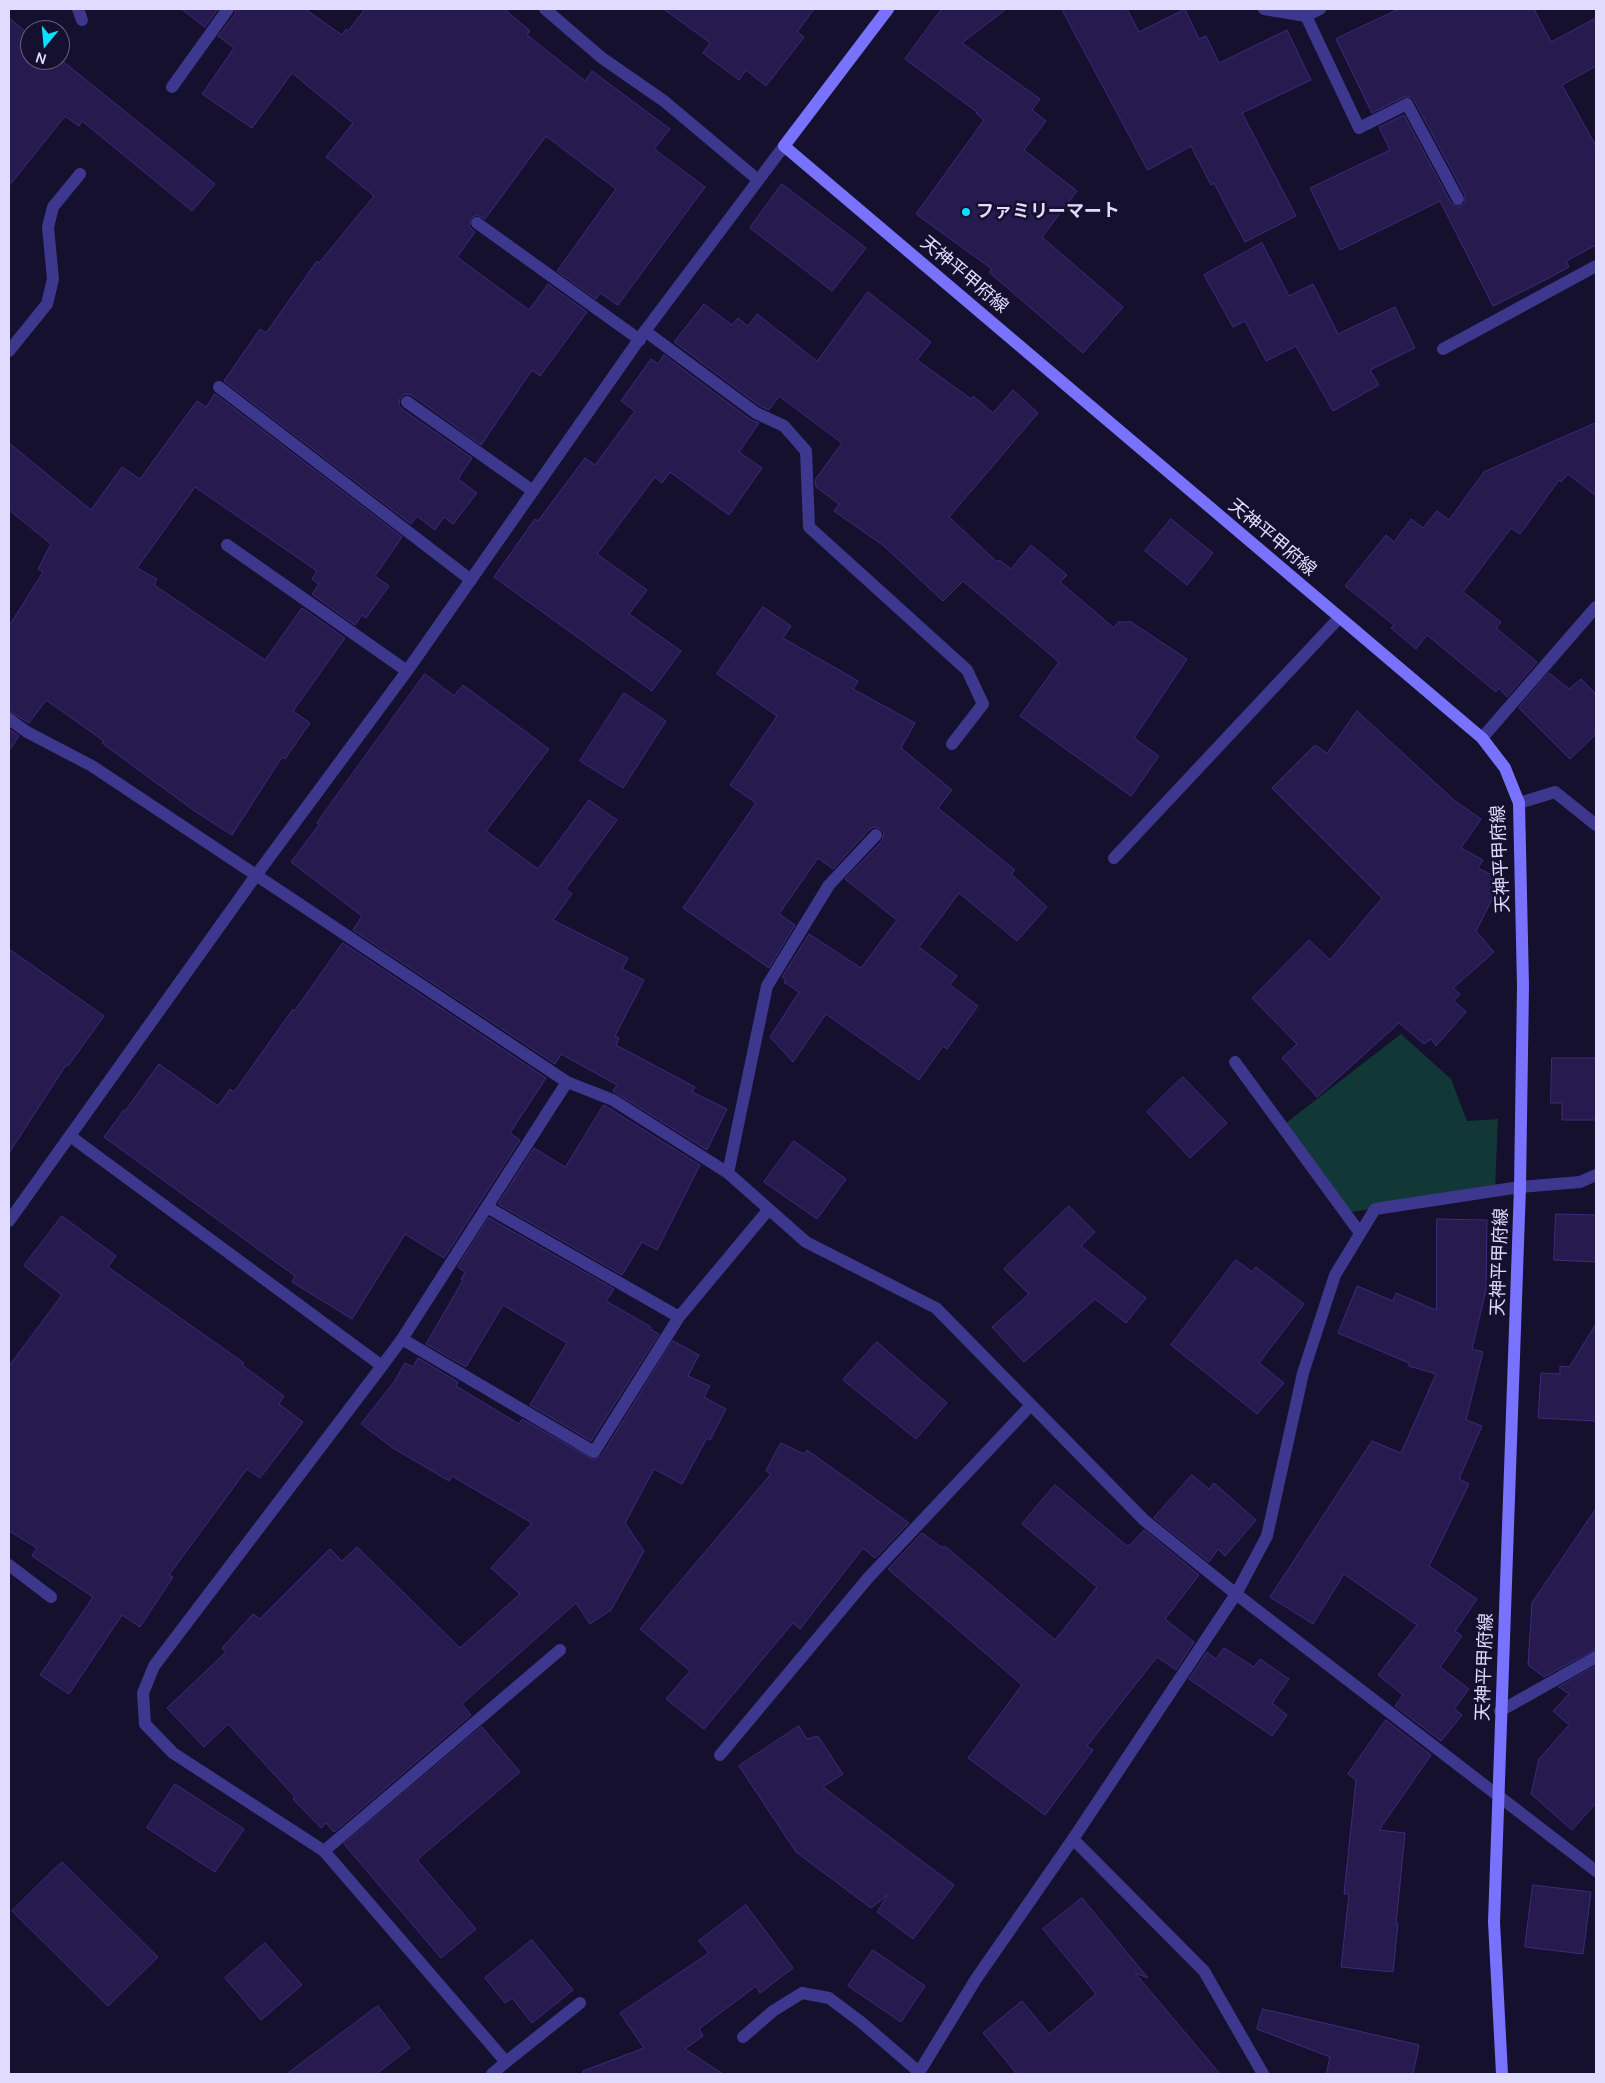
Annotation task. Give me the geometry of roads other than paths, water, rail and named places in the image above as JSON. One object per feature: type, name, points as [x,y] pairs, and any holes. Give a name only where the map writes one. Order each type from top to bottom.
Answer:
[{"type":"main road","points":[[784,146],[888,9]]},
{"type":"main road","name":"天神平甲府線","points":[[784,146],[1482,738],[1506,768],[1518,802],[1523,986],[1520,1187],[1494,1922],[1502,2074]]},
{"type":"street","points":[[172,87],[228,9]]},
{"type":"street","points":[[545,9],[602,58],[664,101],[757,179]]},
{"type":"street","points":[[1264,9],[1306,16],[1320,9]]},
{"type":"street","points":[[1306,16],[1359,128],[1407,104],[1458,199]]},
{"type":"street","points":[[9,1221],[257,874],[407,671],[643,336],[757,179],[784,146]]},
{"type":"street","points":[[9,351],[47,304],[53,279],[48,227],[53,207],[80,174]]},
{"type":"street","points":[[477,223],[756,413],[784,426],[806,451],[809,527],[967,670],[983,704],[952,744]]},
{"type":"street","points":[[1443,349],[1596,266]]},
{"type":"street","points":[[219,387],[471,580]]},
{"type":"street","points":[[407,402],[533,491]]},
{"type":"street","points":[[227,545],[407,671]]},
{"type":"street","points":[[1482,738],[1596,607]]},
{"type":"street","points":[[1114,858],[1339,618]]},
{"type":"street","points":[[9,719],[27,732],[92,766],[567,1082],[613,1100],[728,1173],[806,1242],[936,1308],[1144,1520],[1236,1594],[1596,1871]]},
{"type":"street","points":[[1518,802],[1555,792],[1596,825]]},
{"type":"street","points":[[728,1173],[767,986],[829,886],[876,835]]},
{"type":"street","points":[[1235,1062],[1360,1233]]},
{"type":"street","points":[[506,2062],[324,1852],[172,1753],[145,1724],[142,1693],[154,1666],[402,1340],[567,1082]]},
{"type":"street","points":[[70,1136],[382,1366]]},
{"type":"street","points":[[743,2037],[773,2010],[802,1992],[829,1998],[862,2022],[918,2073],[976,1979],[1073,1840],[1236,1594],[1267,1536],[1303,1373],[1335,1275],[1375,1209],[1520,1187],[1580,1182],[1596,1175]]},
{"type":"street","points":[[487,1207],[679,1316]]},
{"type":"street","points":[[402,1340],[594,1452],[679,1316],[768,1209]]},
{"type":"street","points":[[720,1755],[868,1578],[1031,1405]]},
{"type":"street","points":[[9,1565],[51,1596]]},
{"type":"street","points":[[324,1852],[560,1650]]},
{"type":"street","points":[[1500,1711],[1596,1657]]},
{"type":"street","points":[[1073,1840],[1204,1971],[1263,2074]]},
{"type":"street","points":[[492,2074],[580,2003]]},
{"type":"place","name":"ファミリーマート","points":[[966,212]]}]
